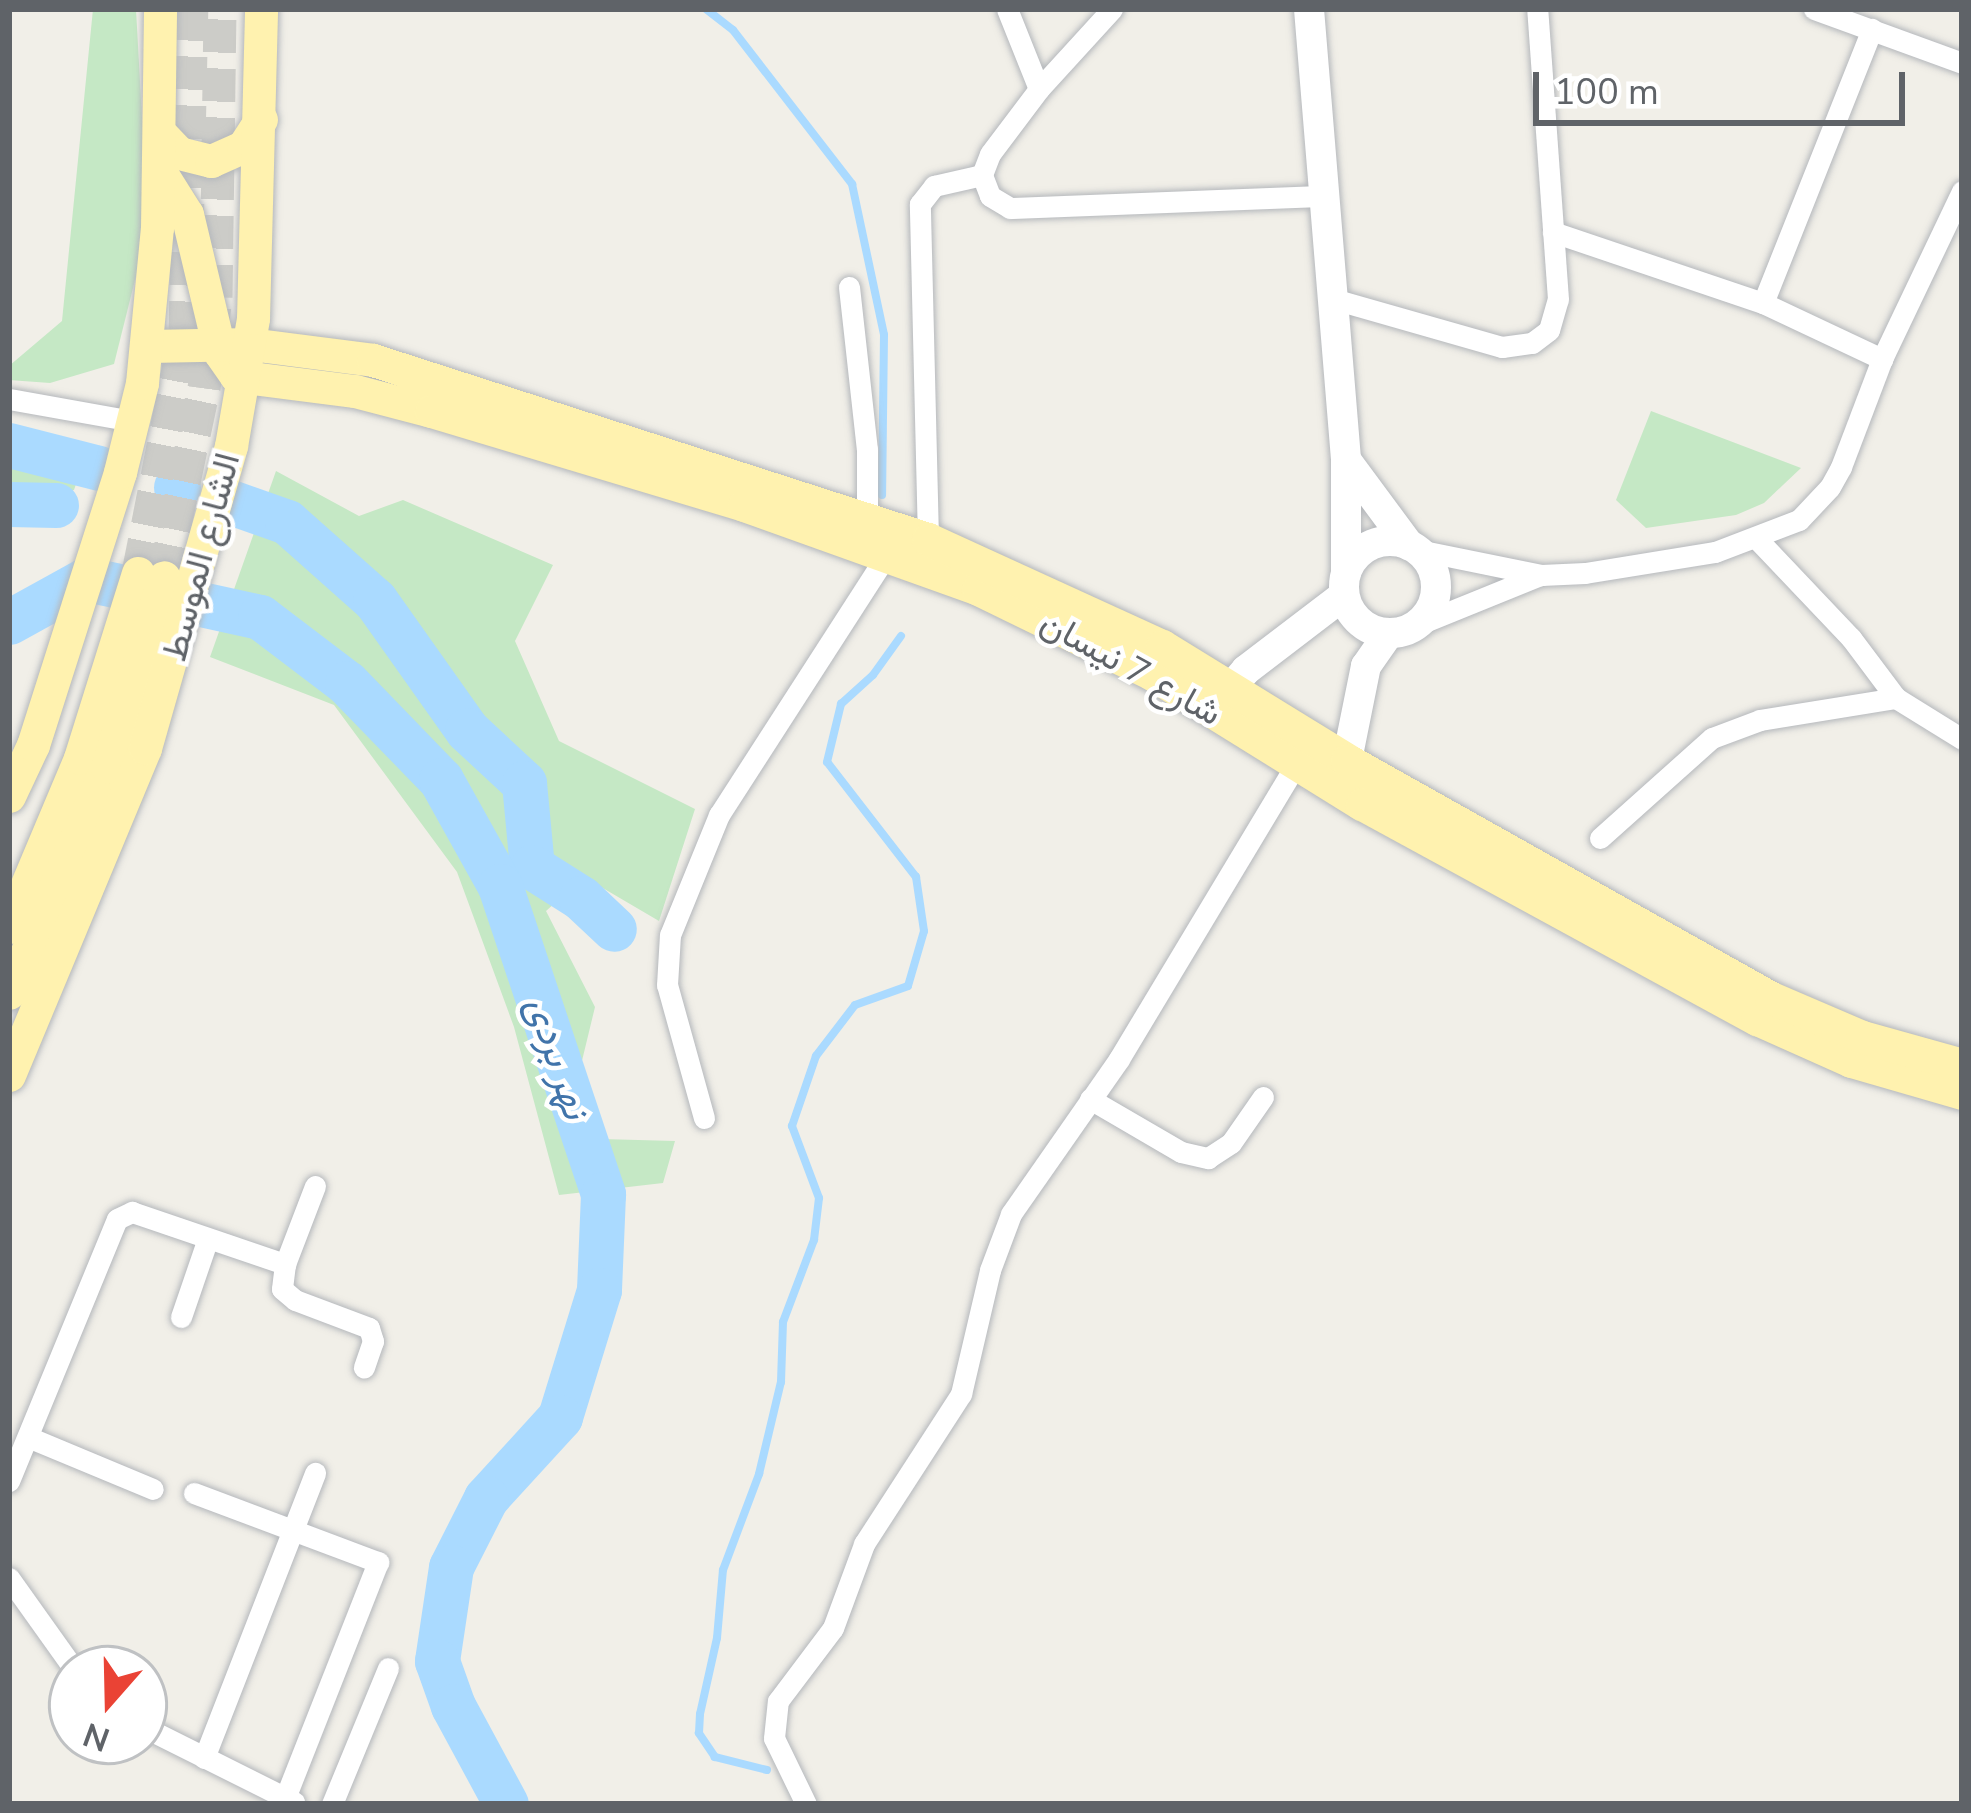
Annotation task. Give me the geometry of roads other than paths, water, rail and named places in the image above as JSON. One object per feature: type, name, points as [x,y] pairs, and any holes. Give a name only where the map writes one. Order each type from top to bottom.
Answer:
[{"type":"main road","points":[[9,796],[33,745],[132,421],[148,346],[158,168],[160,9]]},
{"type":"main road","name":"الشارع الموسط","points":[[9,993],[38,966],[145,748],[189,608],[245,380],[234,343],[260,119],[260,9]]},
{"type":"main road","points":[[159,132],[179,153],[211,161],[243,147],[260,119]]},
{"type":"main road","points":[[158,168],[187,214],[234,343]]},
{"type":"main road","name":"شارع 7 نيسان","points":[[148,346],[234,343],[346,354],[402,368],[928,539],[1091,610],[1340,773],[1788,1034],[1867,1066],[1962,1093]]},
{"type":"main road","name":"شارع 7 نيسان","points":[[245,380],[320,386],[392,400],[744,505],[886,554],[1221,698],[1296,765],[1340,773],[1771,998],[1862,1036],[1962,1065]]},
{"type":"main road","name":"الشارع الموسط","points":[[9,927],[151,575],[107,767],[38,966],[9,1075]]},
{"type":"street","points":[[1007,9],[1039,89]]},
{"type":"street","points":[[1112,9],[1039,89],[990,154],[982,175],[990,196],[1010,208],[1323,196]]},
{"type":"street","points":[[1309,9],[1346,460],[1345,584],[1359,622],[1403,629],[1541,575],[1650,565],[1757,539],[1799,520],[1830,488],[1882,359],[1962,191]]},
{"type":"street","points":[[1330,298],[1502,347],[1541,338],[1558,310],[1538,9]]},
{"type":"street","points":[[1814,9],[1962,63]]},
{"type":"street","points":[[1763,304],[1872,29]]},
{"type":"street","points":[[928,539],[920,204],[934,186],[982,175]]},
{"type":"street","points":[[1553,232],[1763,304],[1882,359]]},
{"type":"street","points":[[849,287],[867,449],[867,517]]},
{"type":"street","points":[[9,399],[132,421]]},
{"type":"street","points":[[1340,773],[1366,666],[1434,602],[1436,588],[1434,574],[1346,460]]},
{"type":"street","points":[[1757,539],[1851,638],[1896,698],[1962,739]]},
{"type":"street","points":[[1221,698],[1345,584],[1371,545],[1413,548],[1541,575]]},
{"type":"street","points":[[704,1118],[667,985],[670,935],[719,815],[886,554]]},
{"type":"street","points":[[1600,838],[1712,738],[1760,719],[1896,698]]},
{"type":"street","points":[[806,1804],[774,1738],[778,1700],[833,1628],[864,1544],[961,1394],[990,1270],[1011,1214],[1090,1099],[1296,765]]},
{"type":"street","points":[[1090,1099],[1181,1152],[1208,1158],[1231,1143],[1263,1097]]},
{"type":"street","points":[[315,1186],[280,1282],[286,1296],[369,1328],[373,1341],[364,1367]]},
{"type":"street","points":[[9,1481],[117,1219],[132,1212],[285,1264]]},
{"type":"street","points":[[181,1317],[208,1238]]},
{"type":"street","points":[[28,1437],[153,1489]]},
{"type":"street","points":[[204,1758],[315,1473]]},
{"type":"street","points":[[168,1739],[291,1801],[378,1562],[194,1493]]},
{"type":"street","points":[[9,1579],[57,1645]]},
{"type":"street","points":[[332,1804],[388,1668]]},
{"type":"waterway","points":[[706,9],[733,30],[852,184],[884,335],[882,495]]},
{"type":"waterway","points":[[9,445],[99,468]]},
{"type":"waterway","points":[[222,499],[287,522],[375,600],[467,730],[524,783],[532,867],[581,898],[614,929]]},
{"type":"waterway","points":[[9,504],[56,505]]},
{"type":"waterway","name":"نهر بردى","points":[[9,622],[87,579],[260,617],[347,683],[441,780],[500,886],[603,1194],[599,1290],[560,1417],[486,1498],[451,1567],[437,1661],[453,1706],[506,1804]]},
{"type":"waterway","points":[[767,1770],[715,1757],[699,1733],[700,1714],[717,1638],[723,1570],[759,1474],[781,1382],[783,1322],[814,1240],[819,1198],[792,1126],[816,1056],[855,1005],[908,986],[924,931],[916,877],[827,762],[841,704],[873,675],[901,636]]},
{"type":"tunnel","points":[[138,573],[185,334],[192,9]]},
{"type":"tunnel","points":[[164,577],[204,388],[216,297],[220,9]]}]
